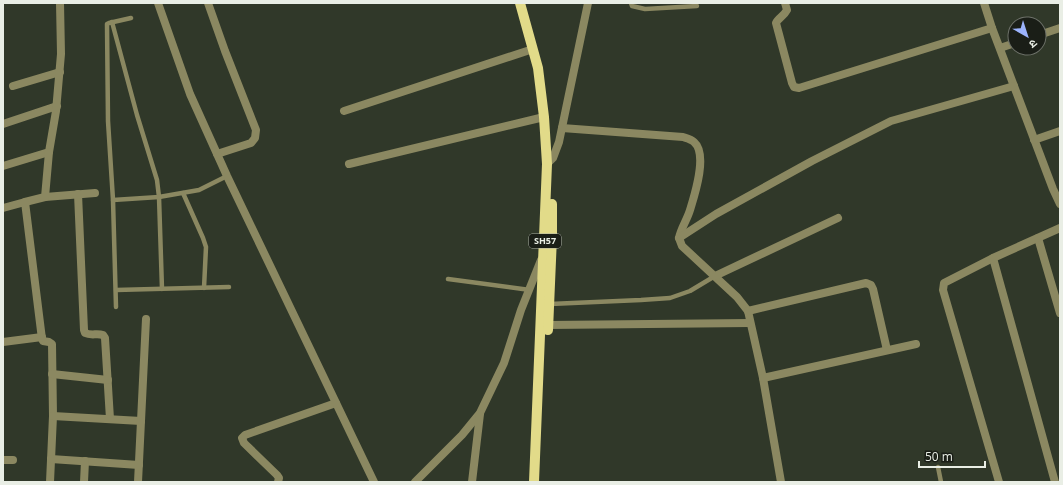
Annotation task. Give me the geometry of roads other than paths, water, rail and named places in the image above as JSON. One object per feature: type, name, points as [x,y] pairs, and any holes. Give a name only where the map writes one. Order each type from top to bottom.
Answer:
[{"type":"main road","name":"SH57","points":[[520,3],[538,68],[550,161],[544,252],[539,443],[541,482]]},
{"type":"main road","name":"SH57","points":[[528,3],[547,89],[552,237],[548,325],[539,443],[534,482]]},
{"type":"street","points":[[45,198],[49,152],[57,106],[60,72],[60,3]]},
{"type":"street","points":[[158,3],[190,94],[217,154],[374,482]]},
{"type":"street","points":[[208,3],[256,130],[255,138],[251,143],[217,154]]},
{"type":"street","points":[[550,161],[559,142],[588,3]]},
{"type":"street","points":[[785,3],[787,10],[786,14],[777,20],[776,24],[792,83],[794,87],[799,88],[992,28]]},
{"type":"street","points":[[984,3],[1034,140],[1058,195],[1060,204]]},
{"type":"street","points":[[1047,33],[1059,30]]},
{"type":"street","points":[[1000,48],[1007,46]]},
{"type":"street","points":[[344,111],[533,49]]},
{"type":"street","points":[[13,86],[60,72]]},
{"type":"street","points":[[679,238],[716,214],[891,121],[1014,86]]},
{"type":"street","points":[[3,124],[57,106]]},
{"type":"street","points":[[349,164],[544,117]]},
{"type":"street","points":[[562,128],[683,137],[694,141],[699,148],[701,160],[698,181],[690,211],[679,238],[682,246],[743,303],[748,311],[763,378],[781,482]]},
{"type":"street","points":[[1034,140],[1060,131]]},
{"type":"street","points":[[3,166],[49,152]]},
{"type":"street","points":[[3,208],[45,198],[95,193]]},
{"type":"street","points":[[78,194],[84,330],[87,334],[100,334],[105,338],[110,419]]},
{"type":"street","points":[[25,202],[42,337],[43,341],[52,344],[50,482]]},
{"type":"street","points":[[715,276],[838,218]]},
{"type":"street","points":[[999,482],[943,290],[944,283],[993,258],[1060,228]]},
{"type":"street","points":[[1038,238],[1060,313]]},
{"type":"street","points":[[415,482],[462,435],[480,413],[504,363],[521,310],[544,252]]},
{"type":"street","points":[[993,258],[1055,482]]},
{"type":"street","points":[[748,311],[866,283],[871,285],[873,289],[886,350]]},
{"type":"street","points":[[138,482],[146,319]]},
{"type":"street","points":[[548,325],[750,323]]},
{"type":"street","points":[[3,342],[42,337]]},
{"type":"street","points":[[763,378],[916,344]]},
{"type":"street","points":[[52,374],[108,380]]},
{"type":"street","points":[[278,482],[279,478],[277,475],[244,443],[242,438],[245,435],[336,403]]},
{"type":"street","points":[[472,482],[480,413]]},
{"type":"street","points":[[52,416],[141,421]]},
{"type":"street","points":[[51,459],[139,465]]},
{"type":"street","points":[[3,460],[13,460]]},
{"type":"street","points":[[84,482],[85,461]]},
{"type":"lane","points":[[630,3],[632,6],[645,9],[697,6]]},
{"type":"lane","points":[[116,307],[113,200],[108,121],[107,24],[131,18]]},
{"type":"lane","points":[[112,22],[137,115],[157,180],[159,197],[162,289]]},
{"type":"lane","points":[[113,200],[159,197],[199,190],[227,176]]},
{"type":"lane","points":[[183,193],[206,247],[204,288]]},
{"type":"lane","points":[[549,304],[618,302],[670,298],[690,290],[715,276]]},
{"type":"lane","points":[[448,279],[530,290]]},
{"type":"lane","points":[[116,290],[229,287]]},
{"type":"lane","points":[[938,468],[941,482]]}]
